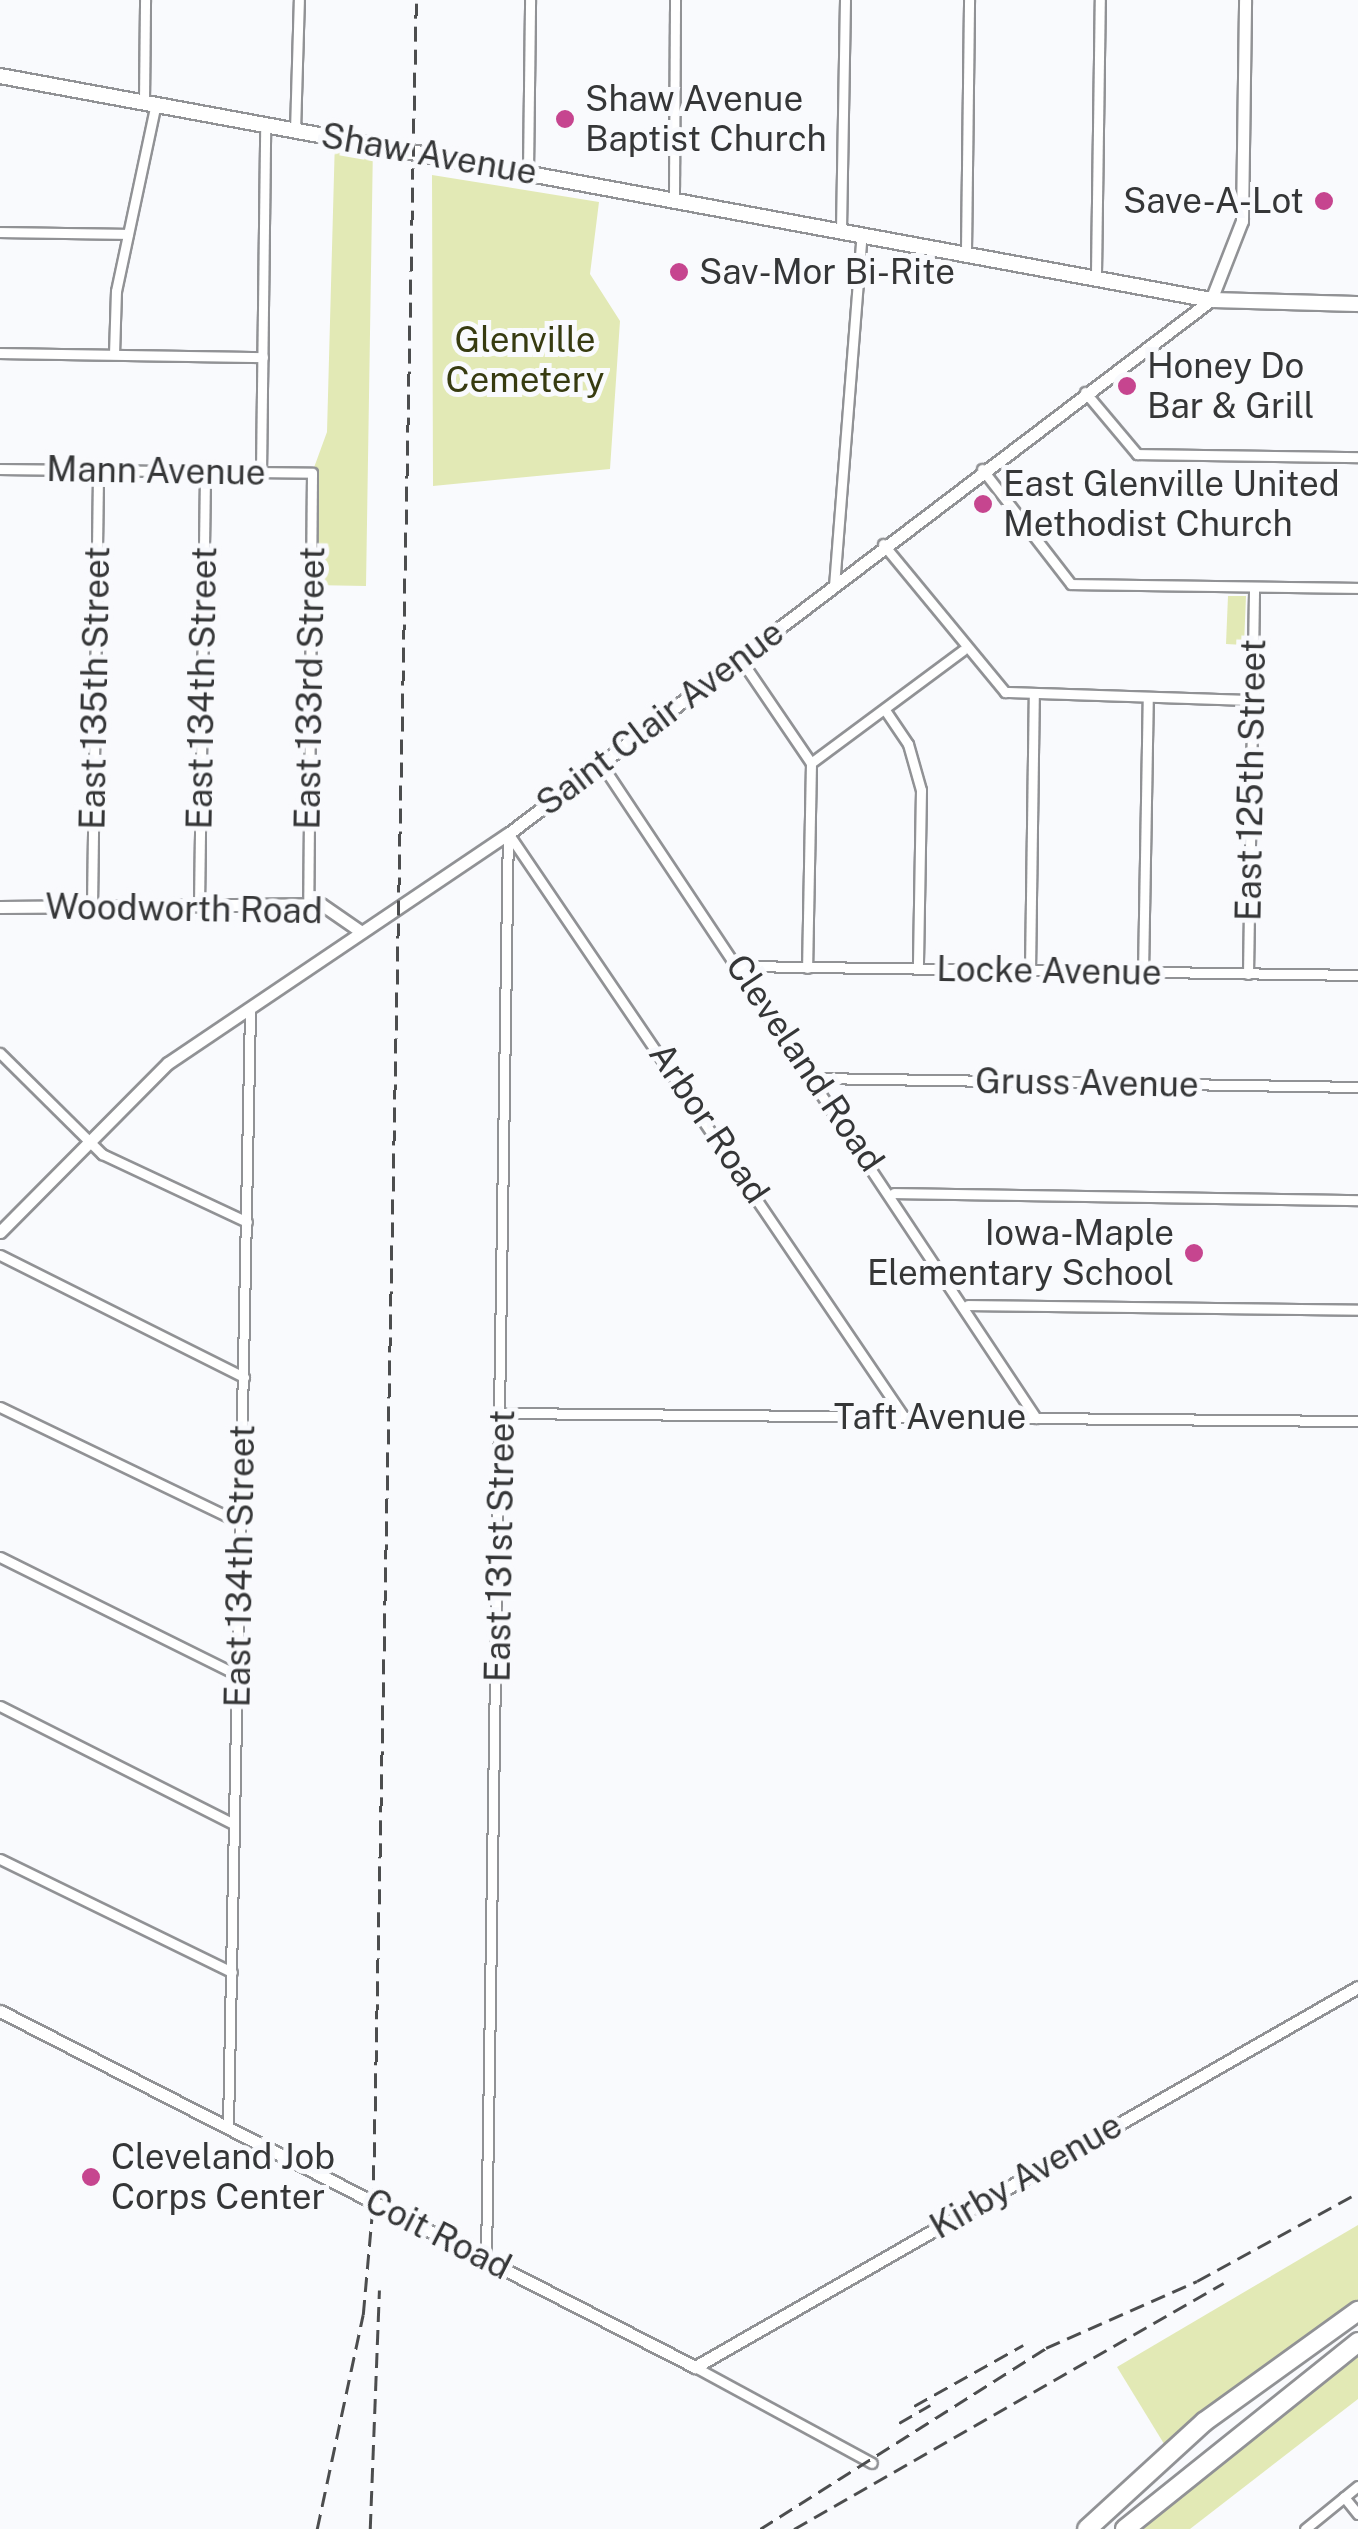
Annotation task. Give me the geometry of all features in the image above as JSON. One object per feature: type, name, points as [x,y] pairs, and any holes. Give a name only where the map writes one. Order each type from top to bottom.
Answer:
[{"type":"highway","points":[[1087,2529],[1204,2422],[1358,2311]]},
{"type":"highway","points":[[1126,2529],[1358,2342]]},
{"type":"main road","name":"Shaw Avenue","points":[[0,76],[1096,273],[1212,300]]},
{"type":"main road","points":[[1212,300],[1358,304]]},
{"type":"street","points":[[114,354],[128,234],[150,102],[145,0]]},
{"type":"street","points":[[296,131],[299,0]]},
{"type":"street","points":[[528,171],[530,0]]},
{"type":"street","points":[[674,196],[675,0]]},
{"type":"street","points":[[842,229],[845,0]]},
{"type":"street","points":[[966,250],[969,0]]},
{"type":"street","points":[[1096,273],[1100,0]]},
{"type":"street","points":[[1212,300],[1242,222],[1245,0]]},
{"type":"street","points":[[261,472],[265,126]]},
{"type":"street","points":[[0,232],[128,234]]},
{"type":"street","points":[[834,586],[862,232]]},
{"type":"street","name":"Saint Clair Avenue","points":[[0,1232],[168,1063],[508,834],[1084,391],[1212,300]]},
{"type":"street","points":[[0,353],[263,357]]},
{"type":"street","points":[[1084,391],[1138,454],[1358,457]]},
{"type":"street","name":"East 135th Street","points":[[92,906],[98,469]]},
{"type":"street","name":"Mann Avenue","points":[[0,470],[312,473]]},
{"type":"street","points":[[982,470],[1071,584],[1358,588]]},
{"type":"street","name":"East 134th Street","points":[[199,905],[204,471]]},
{"type":"street","name":"East 133rd Street","points":[[308,904],[312,473]]},
{"type":"street","points":[[883,544],[988,681],[1034,697],[1252,700]]},
{"type":"street","name":"East 125th Street","points":[[1248,974],[1254,587]]},
{"type":"street","points":[[811,762],[962,650]]},
{"type":"street","points":[[739,657],[811,762],[808,968]]},
{"type":"street","points":[[1030,970],[1034,697]]},
{"type":"street","points":[[1143,972],[1148,698]]},
{"type":"street","points":[[885,710],[908,744],[920,790],[918,970]]},
{"type":"street","name":"Cleveland Road","points":[[600,762],[968,1305],[1036,1418]]},
{"type":"street","name":"East 131st Street","points":[[486,2259],[508,834]]},
{"type":"street","name":"Arbor Road","points":[[508,834],[904,1417]]},
{"type":"street","name":"Woodworth Road","points":[[0,907],[308,904],[342,911],[360,931]]},
{"type":"street","name":"Locke Avenue","points":[[740,966],[1358,975]]},
{"type":"street","name":"East 134th Street","points":[[228,2124],[250,1008]]},
{"type":"street","points":[[0,1053],[90,1142],[247,1222]]},
{"type":"street","name":"Gruss Avenue","points":[[816,1078],[1358,1087]]},
{"type":"street","points":[[894,1194],[1358,1200]]},
{"type":"street","points":[[0,1255],[244,1377]]},
{"type":"street","points":[[968,1305],[1358,1310]]},
{"type":"street","points":[[0,1407],[242,1523]]},
{"type":"street","name":"Taft Avenue","points":[[502,1413],[1358,1422]]},
{"type":"street","points":[[0,1557],[238,1675]]},
{"type":"street","points":[[0,1706],[234,1824]]},
{"type":"street","points":[[0,1859],[232,1972]]},
{"type":"street","name":"Kirby Avenue","points":[[695,2367],[1358,1987]]},
{"type":"street","name":"Coit Road","points":[[0,2012],[228,2124],[872,2463]]},
{"type":"street","points":[[1305,2529],[1358,2486]]},
{"type":"street","points":[[1344,2498],[1358,2514]]},
{"type":"green space","points":[[335,138],[373,144],[366,586],[311,585],[312,473],[327,432]]},
{"type":"green space","name":"Glenville Cemetery","points":[[432,175],[599,202],[590,274],[620,321],[610,469],[433,486]]},
{"type":"green space","points":[[1228,596],[1246,596],[1244,645],[1226,644]]},
{"type":"green space","points":[[1358,2225],[1358,2311],[1169,2452],[1117,2367]]},
{"type":"green space","points":[[1358,2342],[1358,2399],[1190,2529],[1125,2529]]},
{"type":"railway","points":[[317,2529],[363,2315],[373,2203],[416,0]]},
{"type":"railway","points":[[760,2529],[1046,2348],[1197,2281],[1358,2193]]},
{"type":"railway","points":[[794,2529],[1223,2283]]},
{"type":"railway","points":[[370,2529],[379,2290]]},
{"type":"railway","points":[[914,2406],[1023,2345]]},
{"type":"railway","points":[[899,2423],[930,2405]]},
{"type":"place","name":"Shaw Avenue Baptist Church","points":[[565,119]]},
{"type":"place","name":"Save-A-Lot","points":[[1324,201]]},
{"type":"place","name":"Sav-Mor Bi-Rite","points":[[679,272]]},
{"type":"place","name":"Honey Do Bar & Grill","points":[[1127,386]]},
{"type":"place","name":"East Glenville United Methodist Church","points":[[983,504]]},
{"type":"place","name":"Iowa-Maple Elementary School","points":[[1194,1253]]},
{"type":"place","name":"Cleveland Job Corps Center","points":[[91,2177]]}]
